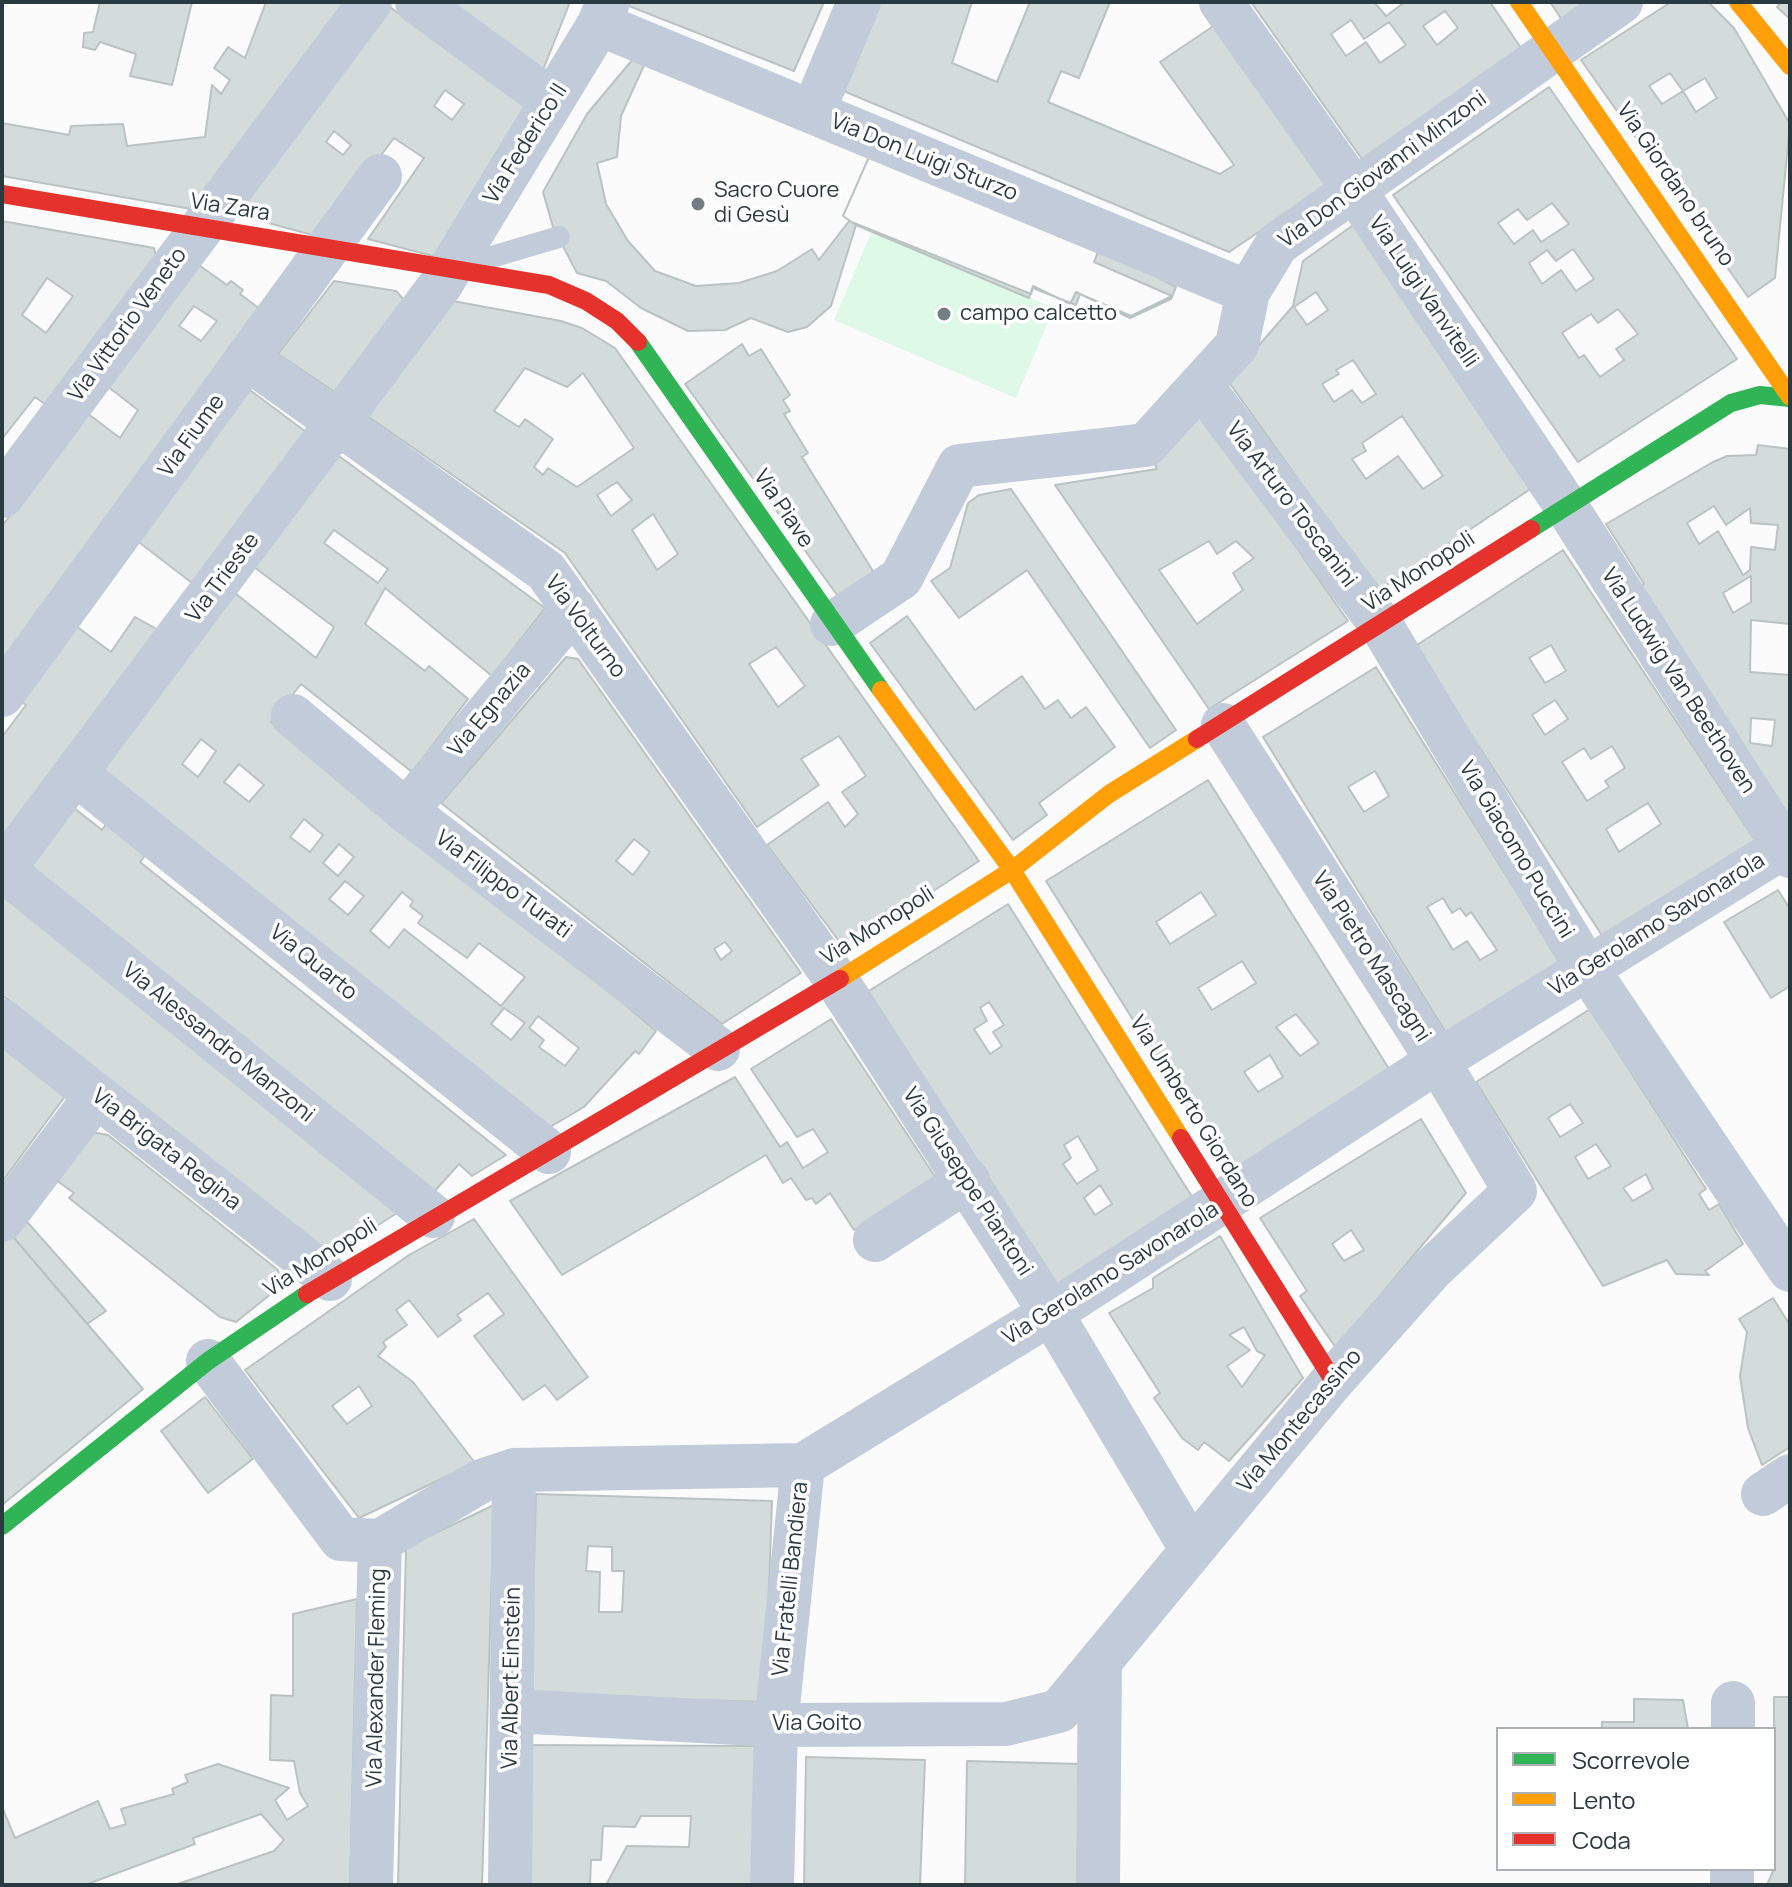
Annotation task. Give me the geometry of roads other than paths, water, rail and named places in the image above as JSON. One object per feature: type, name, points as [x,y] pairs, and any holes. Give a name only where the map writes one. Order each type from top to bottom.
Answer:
[{"type":"street","name":"Via Vittorio Veneto","points":[[4,491],[370,2]]},
{"type":"street","points":[[417,2],[552,101]]},
{"type":"street","points":[[813,112],[859,2]]},
{"type":"street","name":"Via Luigi Vanvitelli","points":[[1221,2],[1353,188],[1566,506]]},
{"type":"street","name":"Via Giordano bruno","points":[[1519,2],[1553,47],[1790,398]]},
{"type":"street","name":"Via Don Giovanni Minzoni","points":[[832,624],[901,578],[959,466],[1146,445],[1237,345],[1248,292],[1277,244],[1621,2]]},
{"type":"street","points":[[1738,2],[1790,66]]},
{"type":"street","name":"Via Federico II","points":[[445,276],[604,13]]},
{"type":"street","name":"Via Don Luigi Sturzo","points":[[604,13],[813,112],[1248,292]]},
{"type":"street","name":"Via Fiume","points":[[2,695],[380,176]]},
{"type":"street","name":"Via Zara","points":[[2,194],[327,249],[445,276]]},
{"type":"street","name":"Via Trieste","points":[[2,870],[339,423],[445,276]]},
{"type":"street","name":"Via Piave","points":[[445,276],[549,285],[586,301],[617,321],[646,351],[832,624],[1012,870]]},
{"type":"street","name":"Via Volturno","points":[[248,359],[546,571],[837,981]]},
{"type":"street","name":"Via Arturo Toscanini","points":[[1201,385],[1381,625]]},
{"type":"street","name":"Via Monopoli","points":[[2,1526],[208,1361],[330,1279],[837,981],[1012,870],[1109,794],[1731,403],[1760,395],[1790,398]]},
{"type":"street","name":"Via Ludwig Van Beethoven","points":[[1566,506],[1788,848]]},
{"type":"street","name":"Via Egnazia","points":[[406,811],[574,609]]},
{"type":"street","name":"Via Giacomo Puccini","points":[[1381,625],[1586,967],[1790,1270]]},
{"type":"street","name":"Via Filippo Turati","points":[[293,716],[406,811],[718,1049]]},
{"type":"street","name":"Via Pietro Mascagni","points":[[1223,725],[1438,1061],[1515,1191]]},
{"type":"street","name":"Via Quarto","points":[[76,774],[549,1152]]},
{"type":"street","name":"Via Gerolamo Savonarola","points":[[803,1465],[1051,1313],[1586,967],[1788,848]]},
{"type":"street","name":"Via Alessandro Manzoni","points":[[2,870],[433,1216]]},
{"type":"street","name":"Via Umberto Giordano","points":[[1012,870],[1333,1380]]},
{"type":"street","name":"Via Giuseppe Piantoni","points":[[837,981],[1051,1313],[1192,1550]]},
{"type":"street","name":"Via Brigata Regina","points":[[2,1021],[330,1279]]},
{"type":"street","points":[[2,1220],[96,1096]]},
{"type":"street","points":[[875,1240],[968,1180]]},
{"type":"street","name":"Via Montecassino","points":[[1100,1664],[1333,1380],[1431,1270],[1515,1191]]},
{"type":"street","name":"Via Alexander Fleming","points":[[208,1361],[341,1539],[380,1541],[371,1885]]},
{"type":"street","points":[[380,1541],[481,1481],[514,1470],[803,1465]]},
{"type":"street","name":"Via Fratelli Bandiera","points":[[772,1885],[776,1725],[803,1465]]},
{"type":"street","name":"Via Albert Einstein","points":[[510,1885],[514,1470]]},
{"type":"street","points":[[1098,1885],[1100,1664]]},
{"type":"street","name":"Via Goito","points":[[512,1711],[776,1725],[1006,1724],[1059,1711],[1100,1664]]},
{"type":"lane","points":[[445,276],[559,237]]},
{"type":"place","name":"Sacro Cuore di Gesù","points":[[698,204]]},
{"type":"place","name":"campo calcetto","points":[[944,314]]}]
